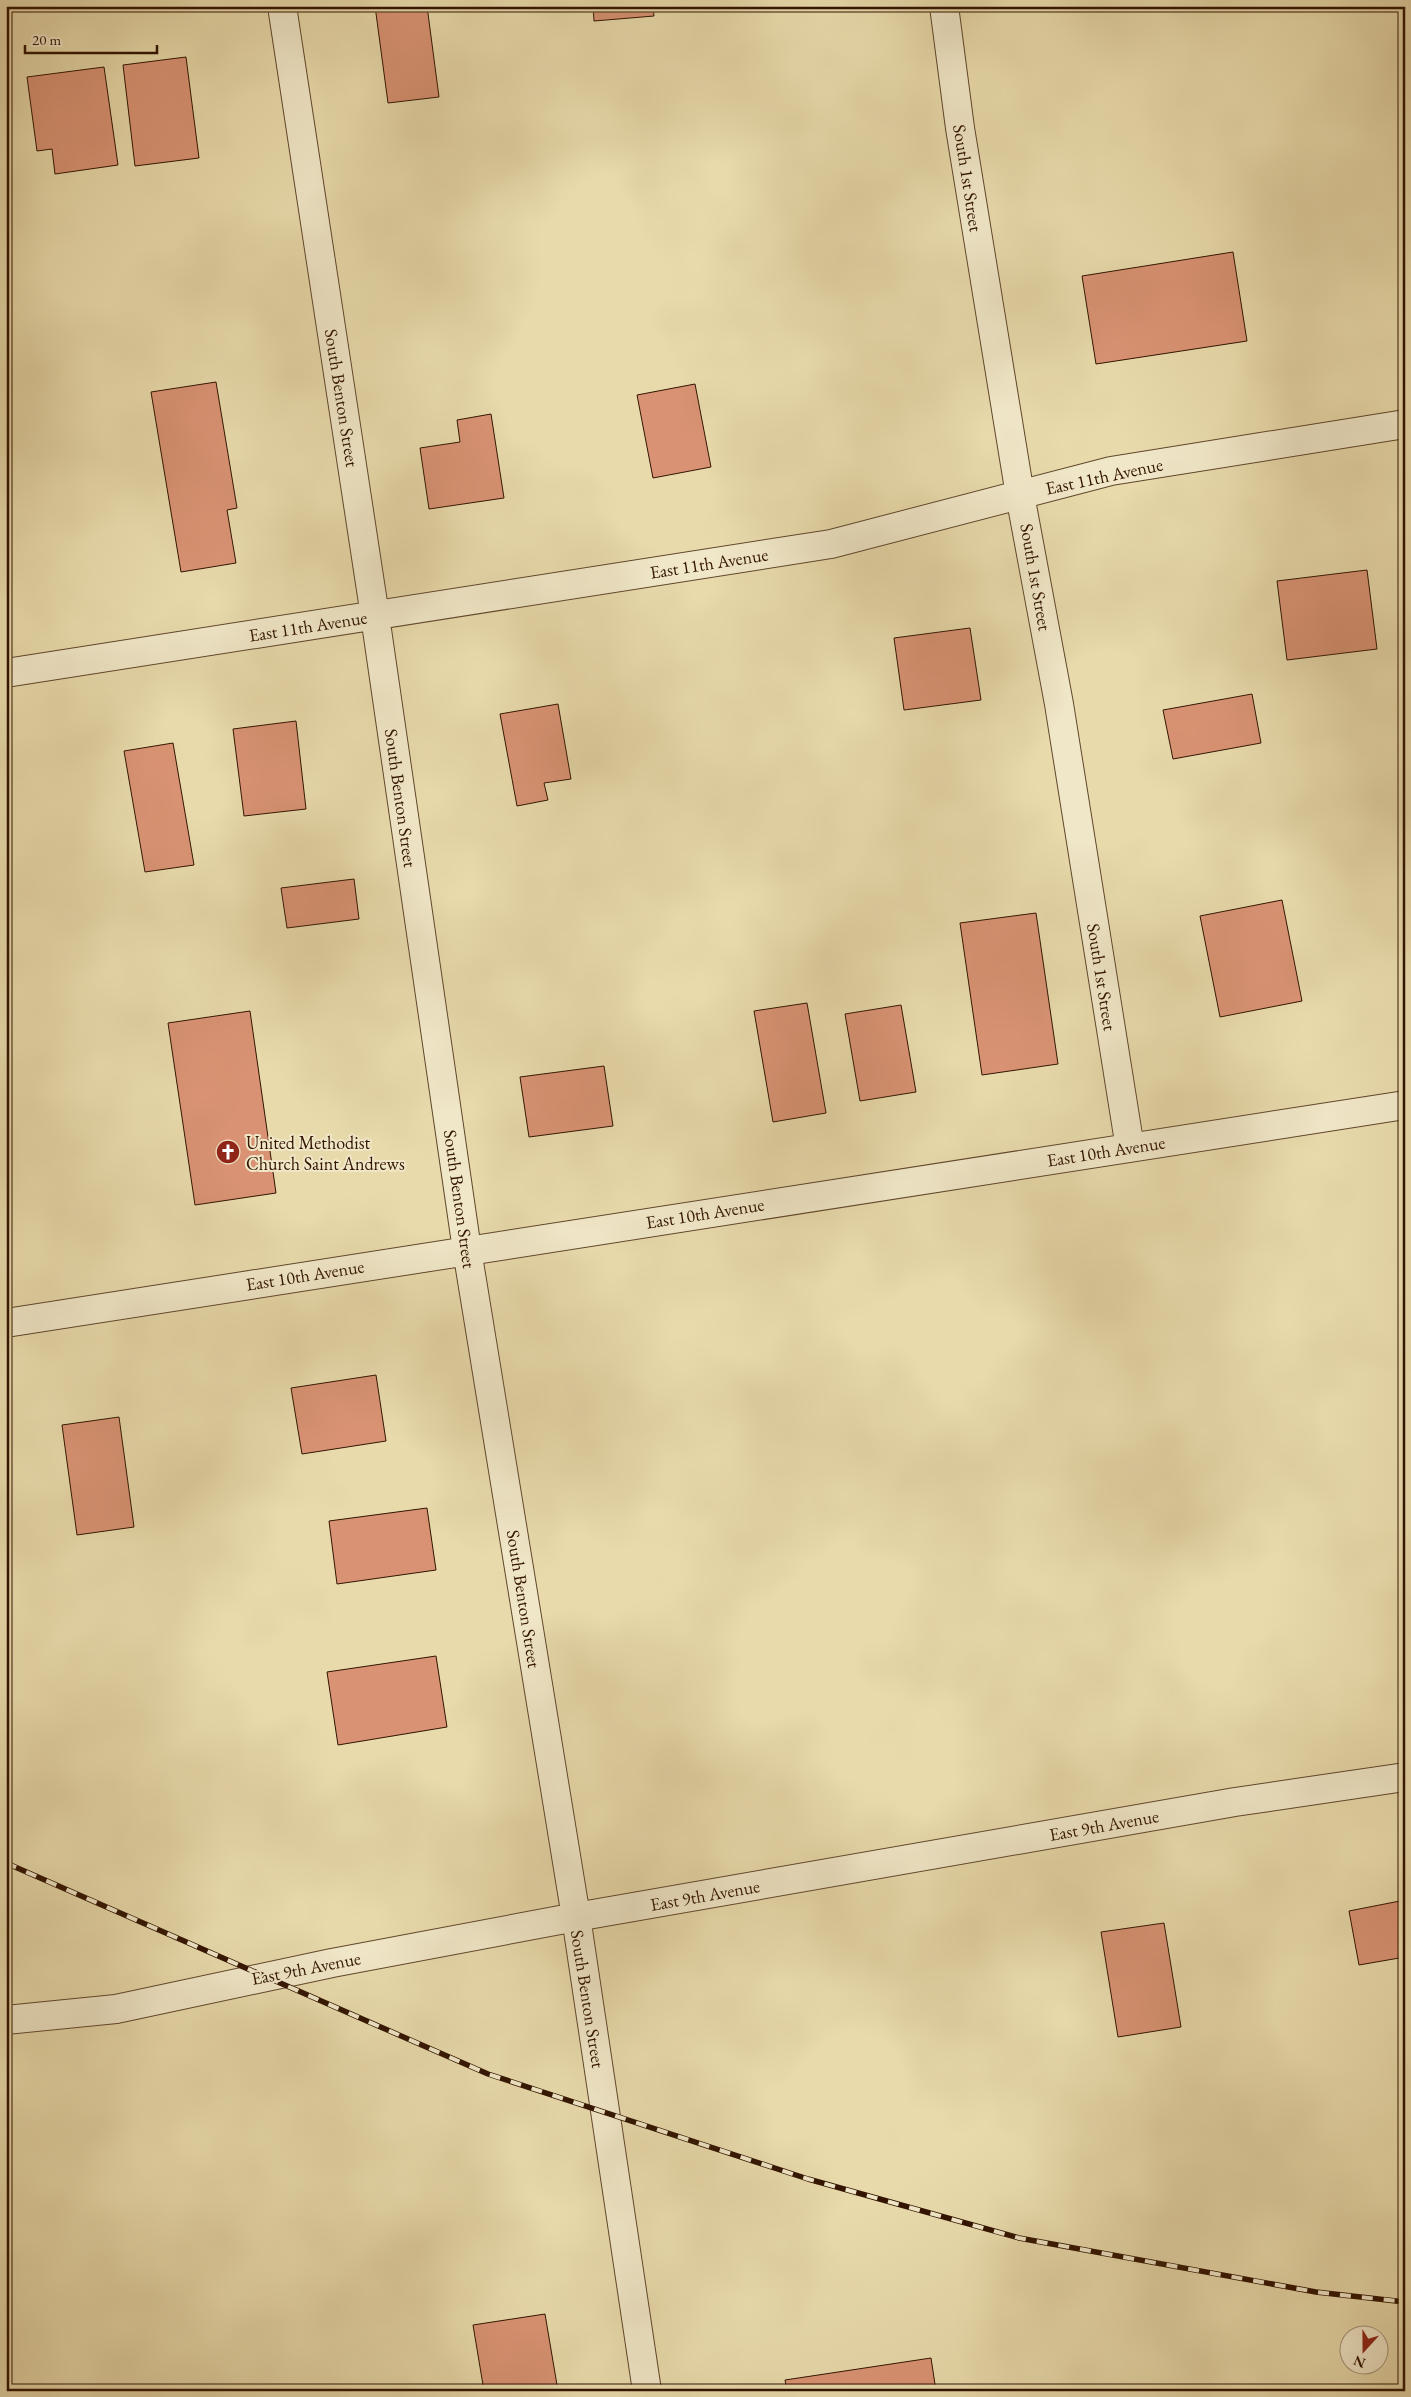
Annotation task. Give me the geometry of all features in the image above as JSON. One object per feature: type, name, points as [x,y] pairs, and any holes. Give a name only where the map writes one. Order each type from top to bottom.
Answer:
[{"type":"street","name":"South Benton Street","points":[[282,6],[375,616],[467,1250],[576,1917],[647,2391]]},
{"type":"street","name":"South 1st Street","points":[[944,6],[960,128],[1020,495],[1059,704],[1130,1148]]},
{"type":"street","name":"East 11th Avenue","points":[[6,674],[831,544],[1111,471],[1405,424]]},
{"type":"street","name":"East 10th Avenue","points":[[6,1323],[1405,1104]]},
{"type":"street","name":"East 9th Avenue","points":[[6,2020],[116,2008],[332,1963],[576,1917],[1225,1804],[1405,1777]]},
{"type":"building","points":[[375,6],[427,6],[439,97],[388,103]]},
{"type":"building","points":[[593,6],[653,6],[654,16],[594,21]]},
{"type":"building","points":[[186,57],[199,158],[135,166],[123,65]]},
{"type":"building","points":[[104,67],[118,165],[55,174],[52,149],[37,151],[27,77]]},
{"type":"building","points":[[1233,252],[1247,341],[1096,364],[1082,276]]},
{"type":"building","points":[[216,382],[237,508],[227,510],[236,563],[181,572],[151,392]]},
{"type":"building","points":[[695,384],[711,467],[653,478],[637,395]]},
{"type":"building","points":[[491,414],[504,498],[429,509],[420,448],[460,442],[457,420]]},
{"type":"building","points":[[1367,570],[1377,649],[1287,660],[1277,581]]},
{"type":"building","points":[[970,628],[981,700],[904,710],[894,638]]},
{"type":"building","points":[[1252,694],[1261,743],[1173,759],[1163,710]]},
{"type":"building","points":[[558,704],[571,779],[544,783],[548,800],[517,806],[500,714]]},
{"type":"building","points":[[296,721],[306,809],[244,816],[233,729]]},
{"type":"building","points":[[173,743],[194,865],[145,872],[124,751]]},
{"type":"building","points":[[354,879],[359,919],[287,928],[281,888]]},
{"type":"building","points":[[1282,900],[1302,1001],[1220,1017],[1200,916]]},
{"type":"building","points":[[1036,913],[1058,1064],[982,1075],[960,923]]},
{"type":"building","points":[[807,1003],[826,1113],[773,1122],[754,1011]]},
{"type":"building","points":[[901,1005],[916,1092],[860,1101],[845,1014]]},
{"type":"building","points":[[250,1011],[276,1193],[195,1205],[168,1023]]},
{"type":"building","points":[[604,1066],[613,1126],[529,1137],[520,1077]]},
{"type":"building","points":[[376,1375],[386,1441],[302,1454],[291,1388]]},
{"type":"building","points":[[119,1417],[134,1527],[77,1535],[62,1425]]},
{"type":"building","points":[[427,1508],[436,1570],[337,1584],[329,1521]]},
{"type":"building","points":[[436,1656],[447,1727],[338,1745],[327,1672]]},
{"type":"building","points":[[1405,1900],[1405,1957],[1359,1965],[1349,1911]]},
{"type":"building","points":[[1164,1923],[1181,2027],[1118,2037],[1101,1932]]},
{"type":"building","points":[[545,2314],[558,2391],[484,2391],[473,2325]]},
{"type":"building","points":[[931,2358],[936,2391],[787,2391],[785,2380]]},
{"type":"railway","points":[[6,1863],[488,2074],[808,2179],[1019,2238],[1316,2292],[1405,2302]]},
{"type":"place","name":"United Methodist Church Saint Andrews","points":[[228,1152]]}]
